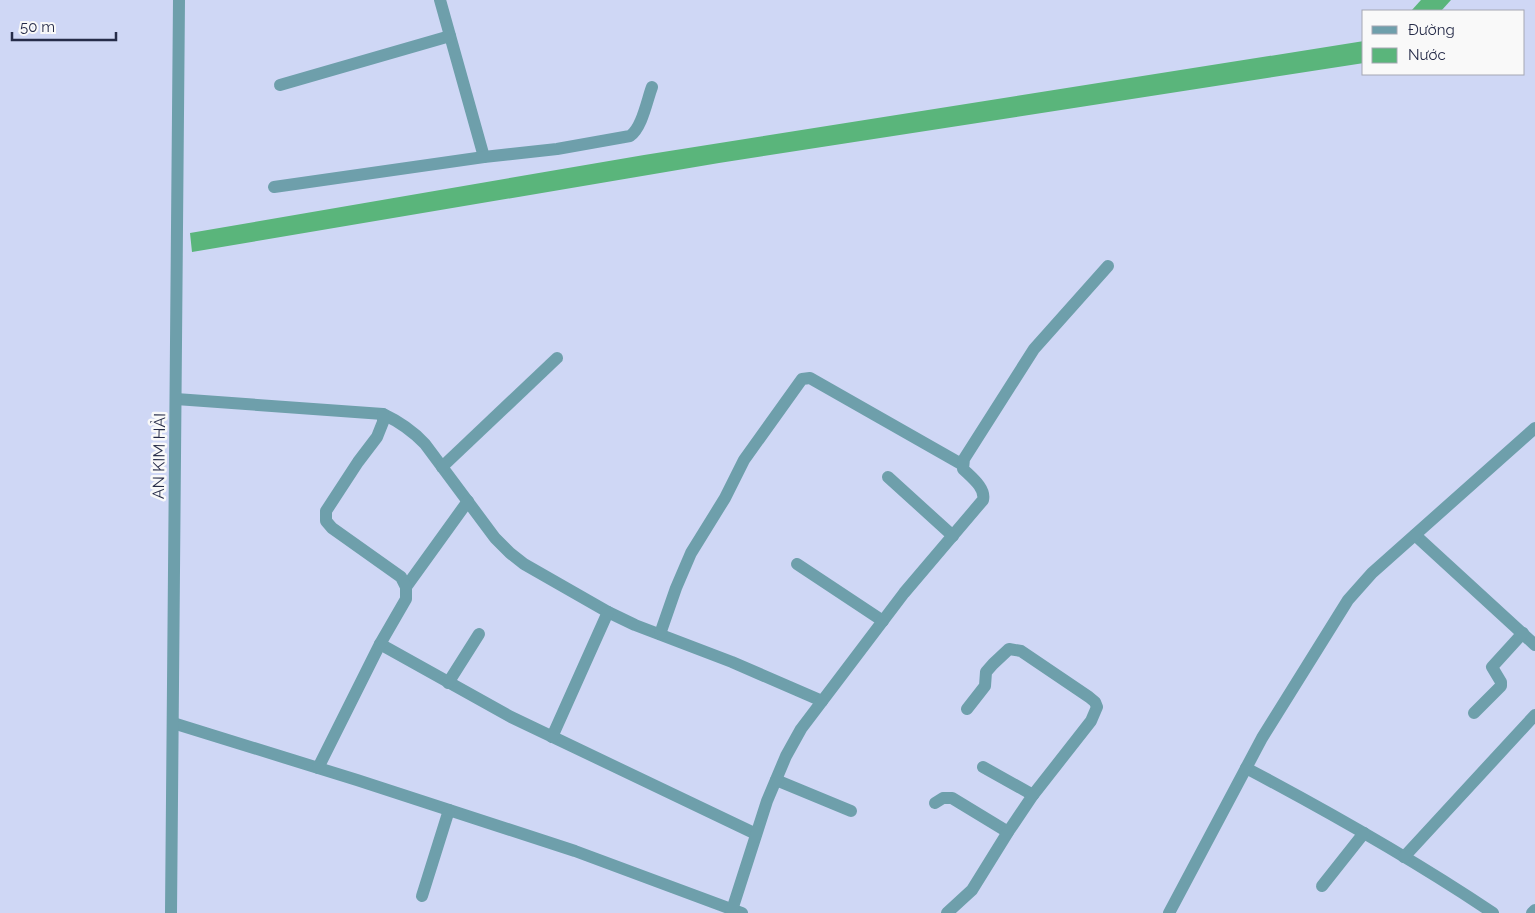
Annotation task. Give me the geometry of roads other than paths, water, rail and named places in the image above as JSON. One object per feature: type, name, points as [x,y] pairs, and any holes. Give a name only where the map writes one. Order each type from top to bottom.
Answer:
[{"type":"street","name":"AN KIM HẢI","points":[[171,913],[180,0]]},
{"type":"street","points":[[440,0],[484,157]]},
{"type":"street","points":[[280,85],[450,36]]},
{"type":"street","points":[[274,187],[484,157],[556,149],[630,136],[634,134],[640,123],[652,87]]},
{"type":"street","points":[[173,723],[450,810],[575,852],[735,912],[756,834],[776,780],[801,729],[883,621],[984,500],[981,488],[963,469],[964,459],[1034,349],[1108,266]]},
{"type":"street","points":[[442,467],[556,358]]},
{"type":"street","points":[[660,634],[676,588],[691,554],[725,498],[744,460],[802,379],[810,378],[963,465]]},
{"type":"street","points":[[176,399],[383,414],[402,423],[413,431],[495,538],[510,553],[537,572],[608,612],[822,701]]},
{"type":"street","points":[[318,768],[380,644],[406,599],[406,587],[401,577],[332,528],[326,521],[326,511],[377,437],[383,422],[383,414]]},
{"type":"street","points":[[1169,913],[1262,738],[1348,600],[1372,573],[1535,428]]},
{"type":"street","points":[[888,477],[953,536]]},
{"type":"street","points":[[406,587],[468,501]]},
{"type":"street","points":[[1415,535],[1535,645]]},
{"type":"street","points":[[797,564],[883,621]]},
{"type":"street","points":[[552,737],[608,612]]},
{"type":"street","points":[[1474,713],[1501,686],[1501,682],[1492,667],[1523,633]]},
{"type":"street","points":[[448,683],[479,634]]},
{"type":"street","points":[[380,644],[448,683],[552,737],[756,834]]},
{"type":"street","points":[[947,913],[972,890],[1033,795],[1091,721],[1097,707],[1095,702],[1021,651],[1010,649],[986,672],[985,686],[967,708]]},
{"type":"street","points":[[1404,857],[1535,715]]},
{"type":"street","points":[[983,767],[1033,795]]},
{"type":"street","points":[[1246,768],[1364,833],[1451,884],[1493,913]]},
{"type":"street","points":[[776,780],[851,811]]},
{"type":"street","points":[[935,803],[943,798],[952,798],[1008,832]]},
{"type":"street","points":[[422,896],[450,810]]},
{"type":"street","points":[[1322,886],[1364,833]]},
{"type":"street","points":[[1532,913],[1535,910]]},
{"type":"water","points":[[1421,0],[1451,0],[1442,10],[1412,10]]},
{"type":"water","points":[[1362,41],[1362,63],[719,163],[192,252],[190,233],[644,155]]}]
